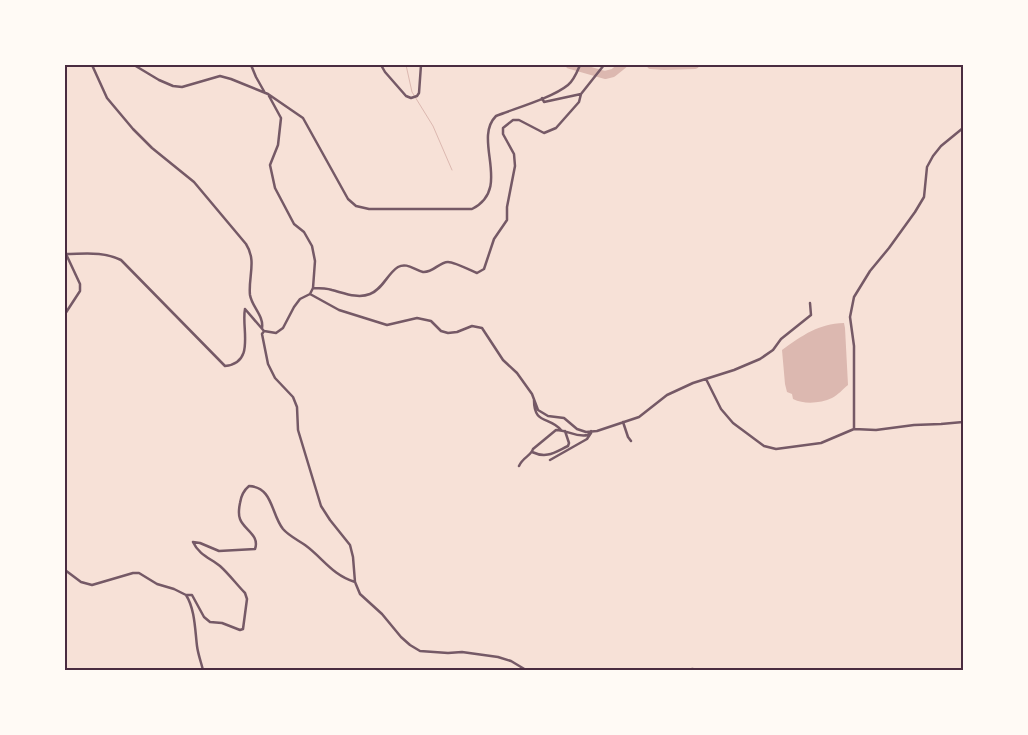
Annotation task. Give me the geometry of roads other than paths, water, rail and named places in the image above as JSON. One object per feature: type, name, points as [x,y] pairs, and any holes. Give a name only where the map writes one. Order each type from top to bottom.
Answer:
[{"type":"street","points":[[92,65],[107,98],[133,129],[152,148],[194,182],[250,251],[252,262],[250,295],[263,322],[262,328]]},
{"type":"street","points":[[134,65],[158,80],[173,86],[182,87],[218,76],[231,79],[267,94],[300,114],[304,118],[348,199],[356,206],[370,209],[472,209],[481,204],[490,191],[491,166],[488,130],[491,122],[496,116],[542,98],[570,84],[580,65]]},
{"type":"street","points":[[65,314],[80,291],[80,284],[65,254],[100,253],[110,255],[121,260],[225,366],[240,360],[242,355],[245,346],[245,309],[264,331],[276,333],[283,328],[300,299],[310,294],[313,288],[314,261],[312,246],[304,232],[294,224],[275,188],[270,171],[271,160],[278,145],[281,118],[256,77],[252,65]]},
{"type":"street","points":[[382,65],[385,72],[406,96],[411,98],[419,93],[421,65]]},
{"type":"street","points":[[313,288],[330,289],[346,295],[361,296],[370,294],[382,286],[399,266],[406,265],[424,272],[449,262],[477,273],[484,269],[494,239],[507,220],[507,207],[515,166],[514,154],[502,134],[503,128],[514,120],[519,120],[544,133],[556,128],[579,102],[581,94],[604,65]]},
{"type":"street","points":[[542,98],[544,102],[581,94]]},
{"type":"street","points":[[854,429],[854,346],[850,317],[854,297],[870,271],[889,248],[924,197],[927,167],[933,156],[941,146],[963,128]]},
{"type":"street","points":[[310,294],[339,310],[387,325],[417,318],[431,321],[440,330],[448,333],[457,332],[472,326],[482,328],[503,360],[517,373],[534,399],[538,410],[548,416],[564,418],[577,429],[591,431],[597,431],[639,417],[667,395],[706,378],[734,370],[760,359],[773,350],[781,339],[811,315],[810,303]]},
{"type":"street","points":[[264,331],[262,334],[263,344],[268,364],[275,378],[293,397],[297,407],[298,430],[321,506],[350,545],[353,557],[354,582],[365,600],[382,614],[410,645],[420,651],[462,652],[498,656],[526,670]]},
{"type":"street","points":[[706,378],[721,409],[733,423],[764,446],[776,449],[821,443],[854,429],[876,430],[963,422]]},
{"type":"street","points":[[534,399],[534,409],[538,417],[557,426],[561,430]]},
{"type":"street","points":[[623,422],[631,441]]},
{"type":"street","points":[[519,466],[522,459],[556,430],[565,431],[577,437],[588,435],[591,431]]},
{"type":"street","points":[[532,452],[539,456],[547,456],[568,446],[569,443],[565,431]]},
{"type":"street","points":[[550,460],[587,440],[591,435],[591,431]]},
{"type":"street","points":[[65,570],[81,582],[92,584],[139,573],[157,584],[186,595],[192,595],[204,617],[210,622],[222,623],[240,630],[243,629],[245,593],[219,566],[199,552],[193,542],[218,551],[255,549],[257,544],[255,537],[242,523],[239,512],[241,495],[248,486],[260,488],[270,500],[278,521],[284,530],[305,545],[337,575],[354,582]]},
{"type":"street","points":[[186,595],[189,600],[197,648],[203,670]]},
{"type":"street","points":[[683,670],[694,670]]},
{"type":"waterway","points":[[406,65],[412,92],[433,126],[452,170]]},
{"type":"waterway","points":[[570,65],[605,75],[613,73],[623,65]]},
{"type":"waterway","points":[[651,65],[695,65]]}]
